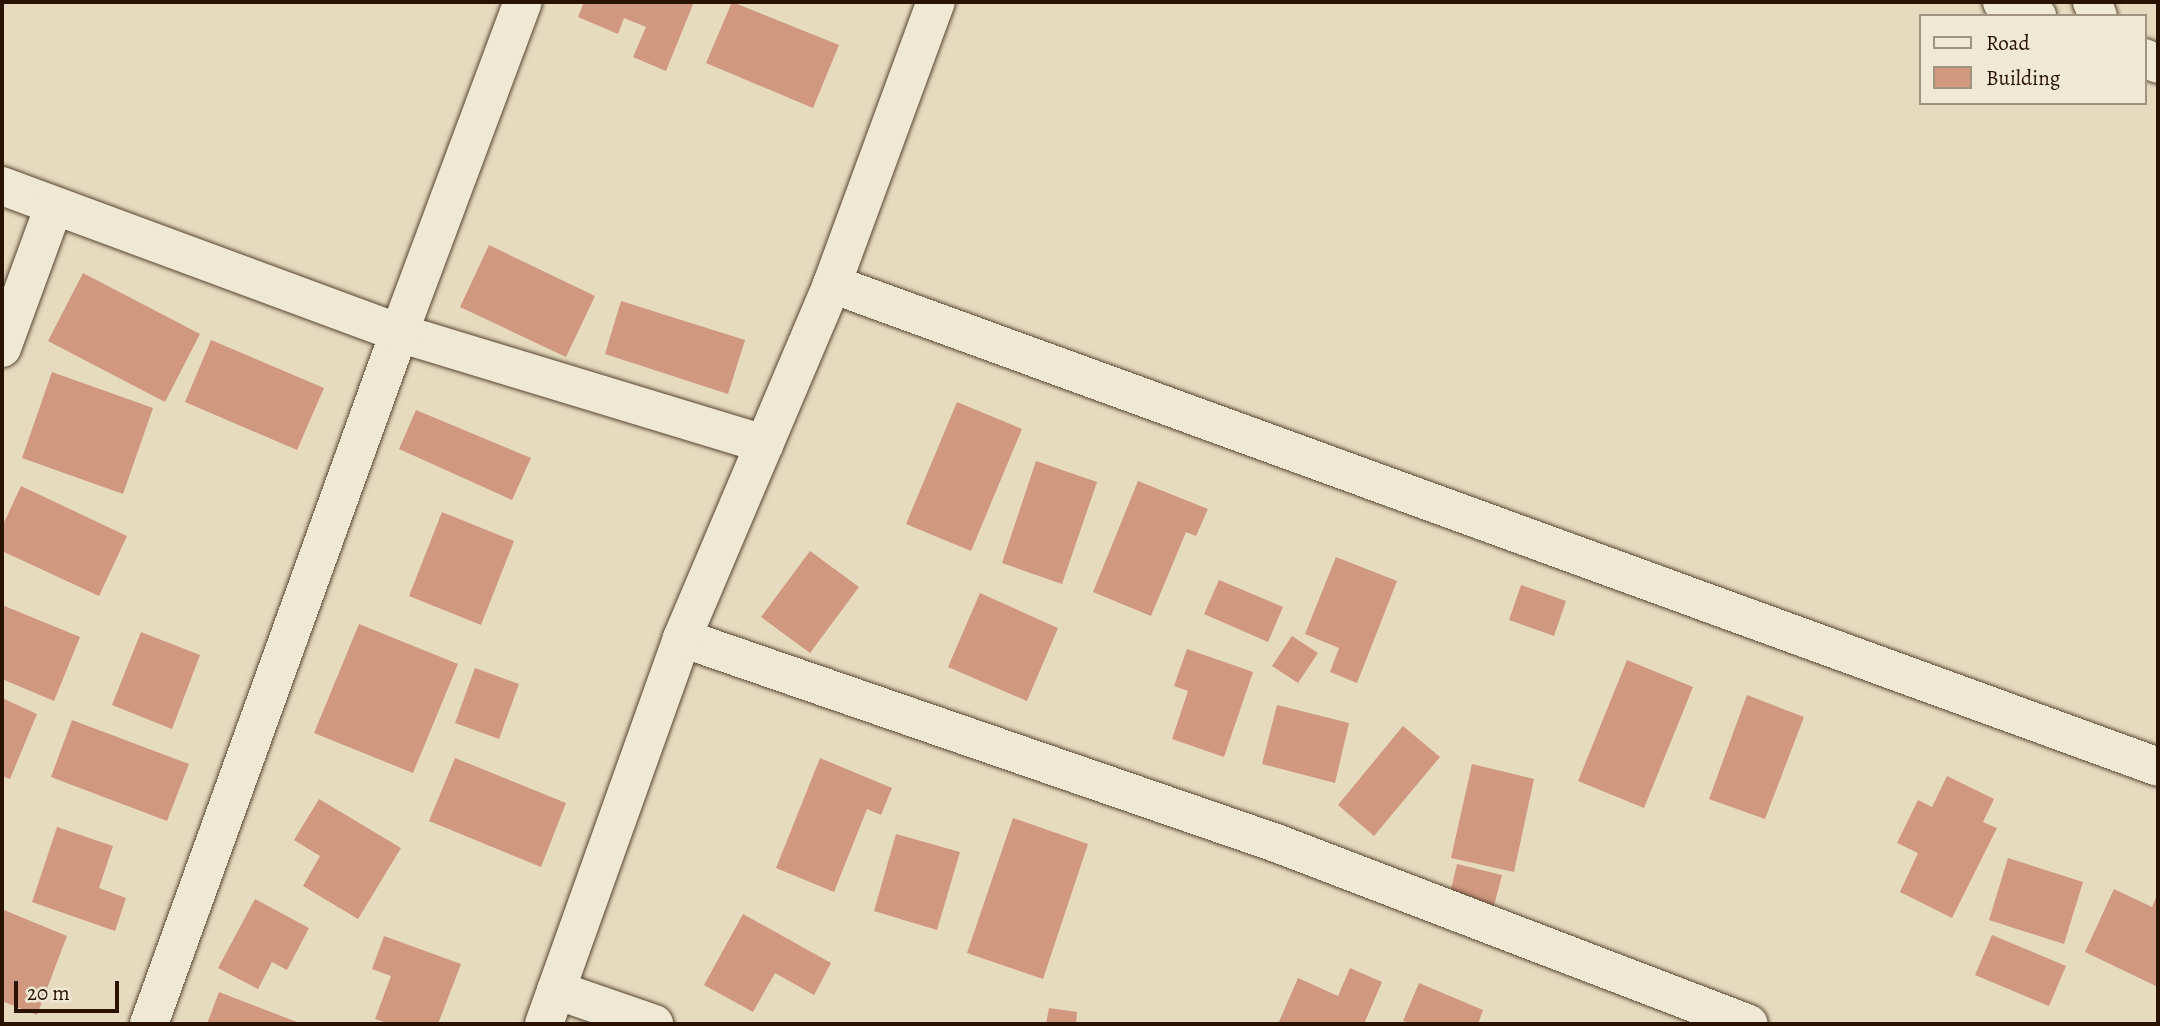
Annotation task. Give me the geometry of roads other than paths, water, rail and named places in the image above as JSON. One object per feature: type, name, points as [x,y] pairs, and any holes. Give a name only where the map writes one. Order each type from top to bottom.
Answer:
[{"type":"street","points":[[149,1024],[399,332],[523,2]]},
{"type":"street","points":[[654,1024],[550,1007],[682,638],[832,284],[936,2]]},
{"type":"street","points":[[2002,2],[2032,14]]},
{"type":"street","points":[[2,187],[399,332],[764,444]]},
{"type":"street","points":[[2,348],[54,206]]},
{"type":"street","points":[[832,284],[2158,767]]},
{"type":"street","points":[[682,638],[1276,844],[1749,1024]]}]
